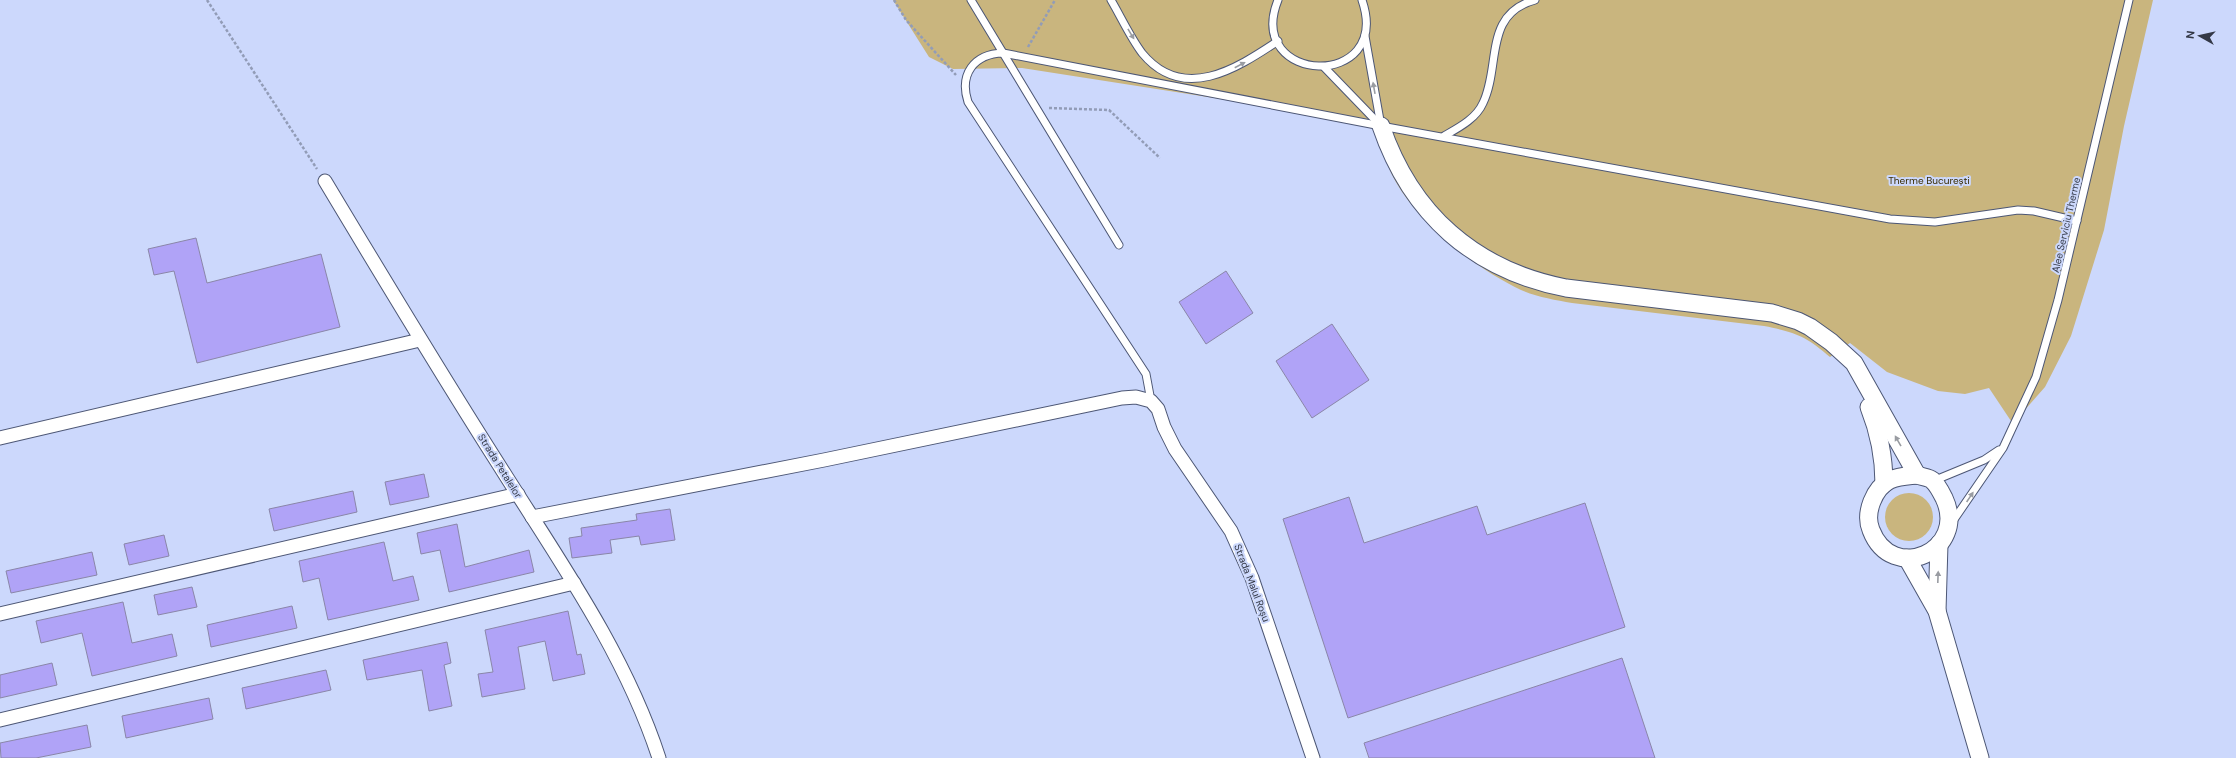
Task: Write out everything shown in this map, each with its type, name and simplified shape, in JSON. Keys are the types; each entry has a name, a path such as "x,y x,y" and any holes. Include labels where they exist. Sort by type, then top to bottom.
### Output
{"street":[{"path":"1381,126 1397,166 1421,203 1452,235 1494,264 1522,277 1566,288 1785,316 1798,321 1819,333 1854,363 1917,475"},
{"name":"Strada Petalelor","path":"325,182 420,340 574,583 626,674 659,758"},
{"path":"0,438 420,340"},
{"path":"1854,363 1876,426 1882,449 1884,484"},
{"path":"532,517 824,460 1122,398 1136,397 1152,401"},
{"name":"Strada Malul Roșu","path":"1152,401 1158,409 1164,427 1175,449 1221,514 1243,554 1313,758"},
{"path":"1917,475 1933,481 1946,503 1949,516 1948,529 1939,544 1930,552 1919,557 1908,558 1894,556 1883,549 1874,539 1870,527 1869,511 1873,498 1884,484 1901,476 1917,475"},
{"path":"0,614 518,494"},
{"path":"1937,611 1939,544"},
{"path":"1908,558 1937,611 1980,758"},
{"path":"0,720 574,583"}],"lane":[{"path":"972,0 1003,54 1119,245"},
{"path":"1111,0 1142,52 1163,70 1186,78 1216,76 1238,66 1278,41"},
{"path":"1278,0 1274,20 1278,41 1283,49 1297,61 1306,65 1324,67 1342,62 1356,51 1365,35"},
{"path":"1362,0 1367,18 1365,35 1381,126"},
{"path":"1444,136 1474,116 1483,104 1499,31 1507,16 1519,5 1535,0"},
{"name":"Alee Serviciu Therme","path":"1948,529 2003,448 2038,372 2077,221 2129,0"},
{"path":"1152,401 1146,374 968,102 965,85 967,74 973,64 992,54 1003,54 1381,126 1444,136 1890,219 1935,222 2018,210 2034,211 2077,221"},
{"path":"1324,67 1381,126"},
{"path":"1933,481 1984,460 2003,448"}],"path":[{"path":"207,0 325,182"},
{"path":"894,0 906,20 965,85"},
{"path":"1022,58 1055,0"},
{"path":"1036,108 1109,110 1160,158"}],"green space":[{"name":"Therme București","path":"893,0 2153,0 2124,126 2104,230 2071,336 2045,387 2023,412 2011,421 1989,388 1965,394 1938,391 1887,372 1850,343 1830,357 1814,344 1800,336 1775,328 1572,303 1521,290 1475,263 1451,245 1428,224 1409,201 1393,177 1383,152 1381,126 1348,119 1022,68 953,69 929,57"},
{"path":"1904,493 1914,493 1923,497 1929,503 1932,508 1932,526 1923,537 1914,541 1904,541 1895,537 1889,531 1885,522 1885,512 1889,503 1895,497"}],"building":[{"path":"196,238 207,283 321,254 340,327 197,363 174,271 154,275 148,249"},
{"path":"1226,271 1253,313 1206,344 1179,302"},
{"path":"1332,324 1369,380 1312,418 1276,361"},
{"path":"424,474 429,497 390,505 385,482"},
{"path":"353,491 357,512 274,531 269,509"},
{"path":"1349,497 1364,543 1477,506 1487,535 1585,503 1625,627 1348,718 1283,519"},
{"path":"670,509 675,540 641,545 639,536 610,540 612,553 572,558 569,538 582,536 581,528 637,520 636,514"},
{"path":"457,524 465,567 529,550 534,572 449,592 440,550 421,554 417,533"},
{"path":"164,535 169,556 129,565 124,544"},
{"path":"384,542 393,581 413,576 419,600 328,620 319,578 303,582 299,561"},
{"path":"92,552 97,575 11,593 6,571"},
{"path":"192,587 197,607 158,615 154,595"},
{"path":"123,602 132,643 172,634 177,656 92,676 82,633 41,643 36,621"},
{"path":"292,606 297,628 211,647 207,625"},
{"path":"568,611 577,655 581,654 585,674 553,681 545,641 518,647 525,689 482,697 478,674 493,672 485,630"},
{"path":"447,642 451,663 444,665 452,706 429,711 422,670 367,680 363,660"},
{"path":"1622,658 1655,758 1369,758 1364,743"},
{"path":"52,663 57,685 0,698 0,675"},
{"path":"326,670 331,690 246,709 242,688"},
{"path":"209,698 213,719 126,738 122,716"},
{"path":"87,725 91,747 36,758 1,758 0,743"}]}
